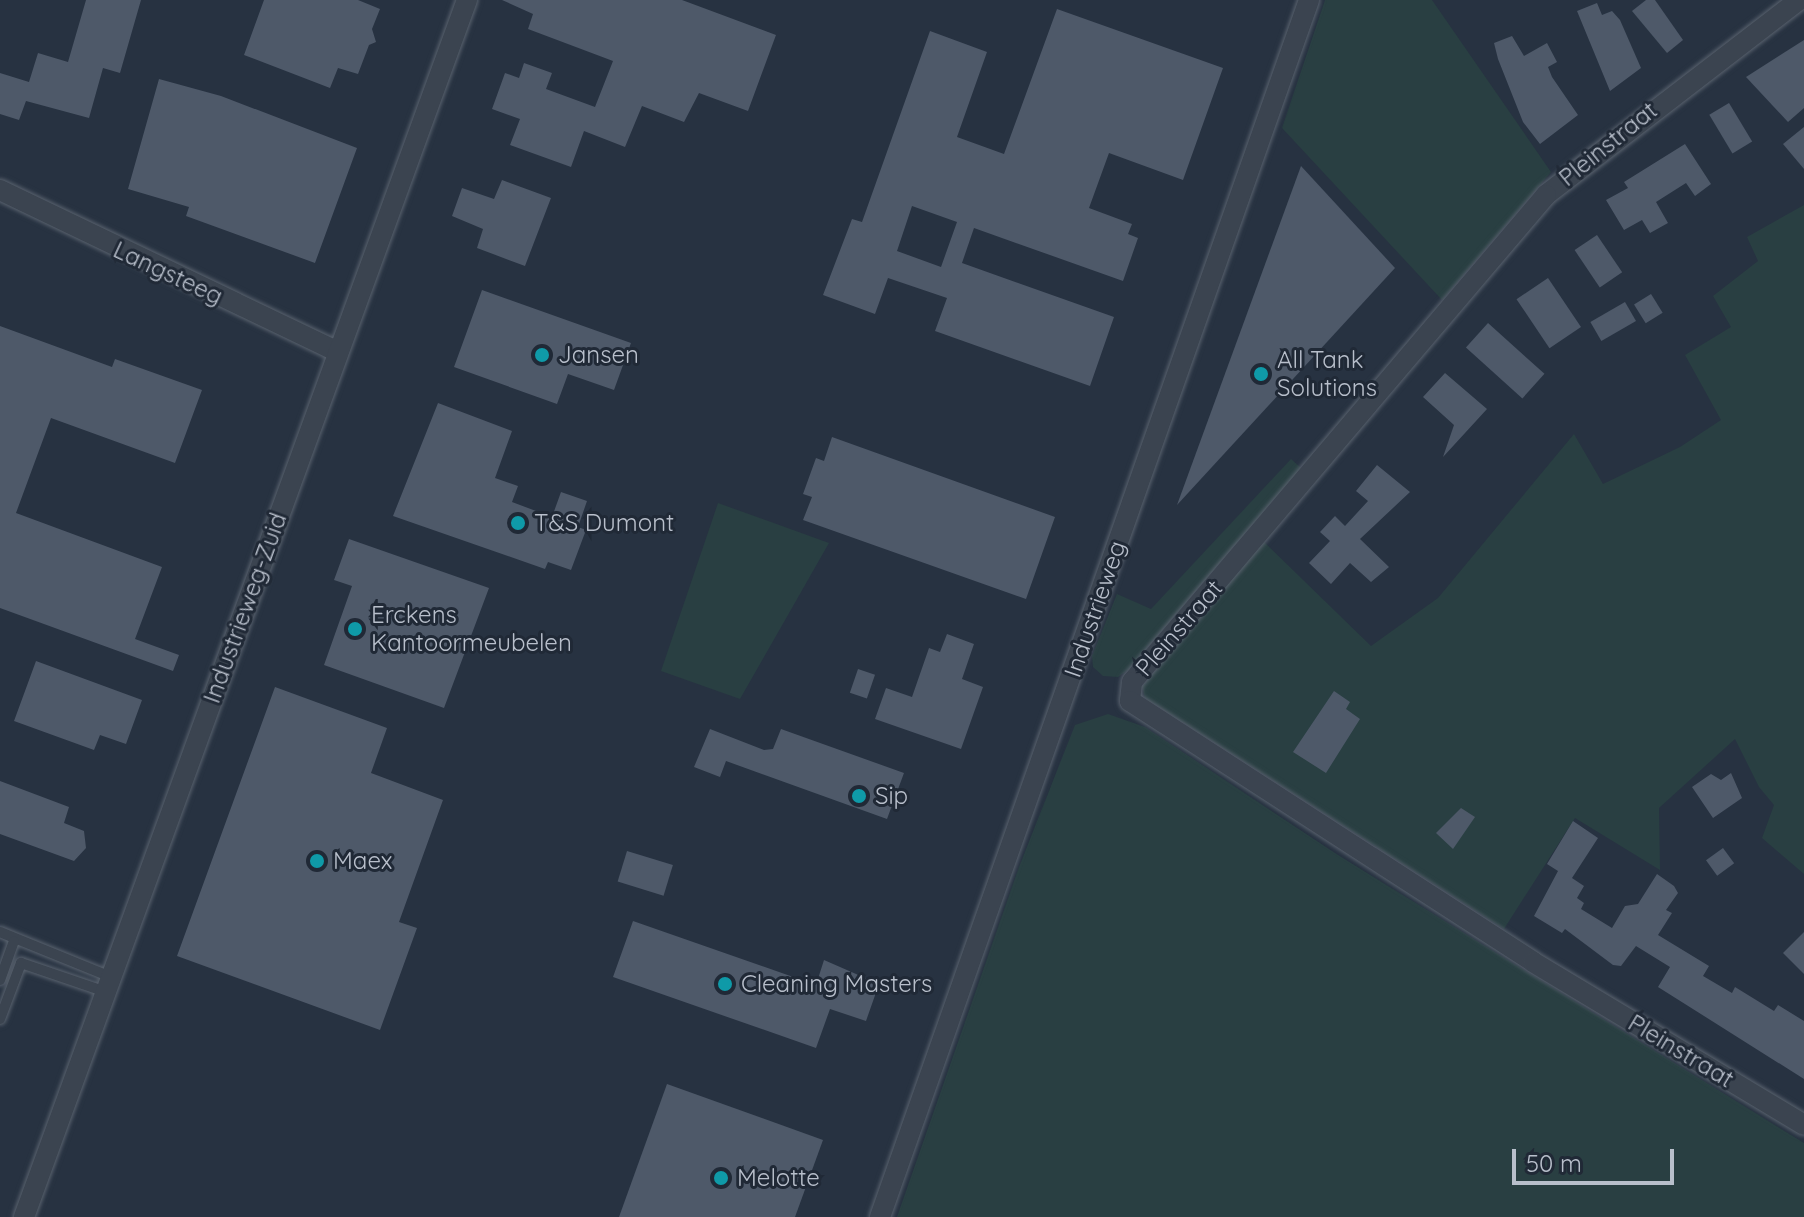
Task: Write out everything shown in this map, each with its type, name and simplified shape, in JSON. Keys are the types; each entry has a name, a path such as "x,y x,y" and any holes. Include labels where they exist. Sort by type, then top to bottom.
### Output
{"street":[{"name":"Industrieweg-Zuid","path":"24,1217 467,0"},
{"name":"Industrieweg","path":"880,1217 1309,0"},
{"name":"Pleinstraat","path":"1799,0 1546,195 1132,682 1130,701 1533,962 1804,1125"},
{"name":"Langsteeg","path":"0,190 338,352"}],"lane":[{"path":"0,932 108,985"},
{"path":"0,980 14,941"},
{"path":"0,1019 21,963 108,985"}],"green space":[{"path":"1325,0 1432,0 1551,172 1442,300 1282,128"},
{"path":"1804,205 1804,874 1762,838 1774,805 1759,787 1735,739 1659,808 1660,870 1575,818 1504,929 1145,698 1142,687 1261,539 1371,646 1438,598 1574,434 1603,484 1680,447 1721,420 1685,355 1731,327 1713,296 1758,261 1747,237"},
{"path":"1291,459 1301,468 1128,670 1118,677 1103,676 1093,667 1092,656 1117,594 1151,609"},
{"path":"718,503 829,543 740,699 661,671"},
{"path":"1108,714 1145,727 1338,855 1804,1143 1804,1217 897,1217 1019,867 1075,725"}],"building":[{"path":"86,0 141,0 120,73 103,68 89,118 26,101 19,120 0,114 0,73 29,82 38,53 68,62"},
{"path":"264,0 358,0 380,9 372,29 376,42 369,45 358,74 338,68 330,88 244,55"},
{"path":"502,0 682,0 776,35 748,111 699,93 684,122 642,106 625,147 584,131 571,167 510,145 520,119 492,109 505,73 519,78 524,63 552,73 546,89 595,107 613,61 528,29 533,14"},
{"path":"1646,0 1655,0 1683,40 1667,53 1632,11"},
{"path":"1597,3 1602,15 1612,11 1620,20 1641,68 1610,91 1577,11"},
{"path":"1057,9 1223,68 1183,180 1109,153 1089,208 1132,224 1128,234 1138,238 1123,281 974,228 962,263 1114,317 1090,386 935,331 947,298 888,278 875,314 823,295 852,219 862,222 930,31 987,52 957,137 1004,154","holes":["912,206 957,222 941,267 897,251"]},
{"path":"1512,36 1524,56 1547,43 1557,62 1548,67 1552,77 1578,115 1540,144 1523,122 1498,59 1494,43"},
{"path":"1804,40 1804,108 1788,122 1746,77"},
{"path":"159,79 221,96 357,148 315,263 186,216 189,207 128,189"},
{"path":"1729,103 1752,142 1732,153 1709,115"},
{"path":"1804,127 1804,169 1783,144"},
{"path":"1685,144 1711,184 1695,196 1686,183 1656,202 1668,223 1650,233 1642,220 1624,230 1606,200 1628,188 1624,182"},
{"name":"All Tank Solutions","path":"1301,166 1395,268 1177,505"},
{"path":"502,180 551,198 525,266 477,248 483,229 452,216 462,188 494,199"},
{"path":"1597,235 1622,272 1600,287 1575,250"},
{"path":"1548,278 1581,327 1549,348 1516,299"},
{"name":"Jansen","path":"482,290 631,343 614,390 568,374 557,404 454,367"},
{"path":"1651,294 1663,313 1646,323 1634,305"},
{"path":"1625,302 1636,321 1601,341 1590,322"},
{"path":"1488,323 1544,374 1522,398 1466,348"},
{"path":"0,326 112,367 115,359 202,390 175,463 51,418 16,513 162,567 135,639 179,655 173,671 0,608"},
{"path":"1445,373 1487,409 1443,457 1454,425 1423,397"},
{"path":"438,403 512,431 495,478 518,486 512,502 552,517 561,492 587,501 578,527 586,530 571,570 548,562 545,569 393,516"},
{"path":"832,437 1055,517 1026,599 803,520 812,497 803,494 816,458 824,461"},
{"path":"1377,465 1410,492 1360,539 1389,567 1371,582 1350,563 1331,584 1309,563 1330,541 1320,532 1335,516 1345,526 1368,501 1356,491"},
{"name":"Erckens Kantoormeubelen","path":"349,539 489,588 444,708 324,665 352,586 334,580"},
{"path":"947,634 974,644 962,679 983,687 961,749 875,719 886,688 912,697 929,648 940,652"},
{"path":"36,661 142,700 126,744 100,735 94,750 14,721"},
{"path":"858,669 875,675 867,698 850,693"},
{"name":"Maex","path":"275,687 387,728 371,773 443,800 399,922 417,928 380,1030 177,956"},
{"path":"1334,691 1350,702 1346,709 1360,719 1326,773 1293,752"},
{"name":"Sip","path":"710,729 764,750 773,749 781,729 904,773 887,819 726,761 720,777 694,767"},
{"path":"1731,773 1742,798 1713,818 1692,787 1711,774 1721,780"},
{"path":"0,781 69,807 64,823 84,831 86,848 74,861 0,834"},
{"path":"1461,808 1475,817 1453,849 1436,833"},
{"path":"1573,821 1598,838 1572,878 1584,886 1577,898 1584,903 1581,909 1612,928 1625,906 1638,904 1657,874 1674,886 1678,893 1666,910 1672,913 1658,935 1709,966 1703,976 1732,993 1735,987 1774,1011 1778,1005 1804,1021 1804,1079 1658,987 1670,967 1636,946 1621,966 1613,965 1565,929 1562,933 1534,916 1558,871 1547,864"},
{"path":"1723,848 1734,863 1717,876 1706,860"},
{"path":"627,851 673,865 664,896 618,882"},
{"name":"Cleaning Masters","path":"633,921 816,985 824,960 879,984 866,1021 830,1009 816,1048 613,977"},
{"path":"1804,932 1804,974 1783,953"},
{"name":"Melotte","path":"667,1084 823,1140 795,1217 619,1217"}],"place":[{"name":"Jansen","path":"542,355"},
{"name":"All Tank Solutions","path":"1261,374"},
{"name":"T&S Dumont","path":"518,523"},
{"name":"Erckens Kantoormeubelen","path":"355,629"},
{"name":"Sip","path":"859,796"},
{"name":"Maex","path":"317,861"},
{"name":"Cleaning Masters","path":"725,984"},
{"name":"Melotte","path":"721,1178"}]}
